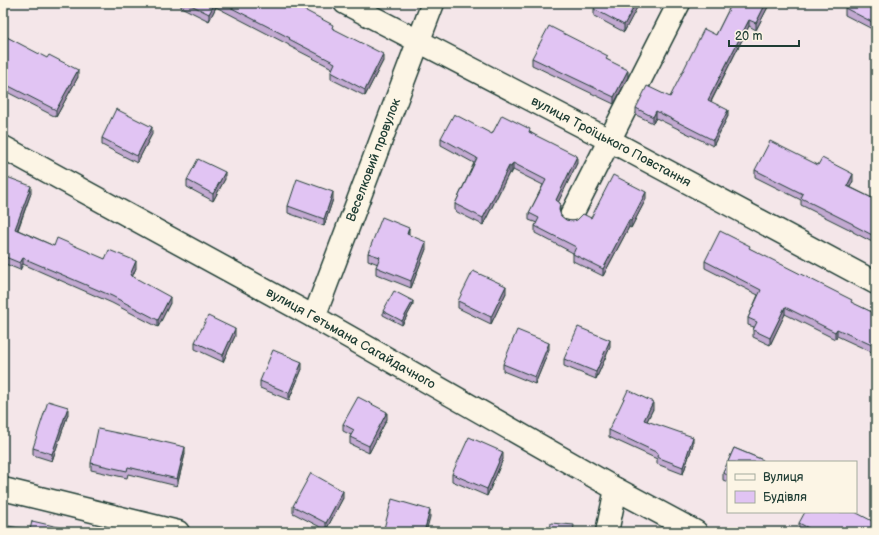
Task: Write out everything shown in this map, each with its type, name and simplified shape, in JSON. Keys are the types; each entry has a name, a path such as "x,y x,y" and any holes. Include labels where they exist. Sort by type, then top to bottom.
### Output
{"street":[{"name":"вулиця Троїцького Повстання","path":"345,3 609,140 876,283"},
{"name":"Веселковий провулок","path":"314,317 433,3"},
{"path":"571,216 679,3"},
{"name":"вулиця Гетьмана Сагайдачного","path":"3,148 314,317 616,489 696,532"},
{"path":"3,489 178,532"},
{"path":"607,532 616,489"}],"building":[{"path":"187,3 215,3 209,14"},
{"path":"222,3 291,3 333,25 332,28 383,54 365,90 331,72 335,63"},
{"path":"597,3 636,3 624,25 594,9"},
{"path":"732,3 766,3 756,23 749,20 708,100 728,110 713,140 656,111 653,117 636,108 647,86 670,97 704,29 716,35"},
{"path":"848,3 876,3 876,24 845,8"},
{"path":"549,26 608,56 606,59 628,70 614,97 532,58"},
{"path":"3,35 47,58 49,55 78,70 56,110 3,83"},
{"path":"116,109 152,127 137,156 102,138"},
{"path":"454,114 492,134 502,115 530,129 529,132 577,156 556,200 560,203 559,210 561,216 566,220 577,220 583,214 591,218 613,175 646,192 603,269 573,254 576,247 535,226 539,218 529,213 546,180 513,163 511,167 509,166 483,218 455,204 477,158 441,138"},
{"path":"770,141 818,165 822,158 853,174 847,186 876,200 876,237 801,198 803,194 755,170"},
{"path":"198,159 225,172 213,194 187,180"},
{"path":"7,177 31,186 15,229 54,246 57,238 105,259 109,250 136,261 130,275 170,297 158,320 112,296 23,258 20,263 3,256 3,183 5,183"},
{"path":"297,179 333,192 324,219 288,206"},
{"path":"382,217 409,228 407,234 426,242 411,281 376,267 380,257 368,253"},
{"path":"720,231 750,246 749,248 852,300 851,302 876,314 876,347 837,329 835,332 785,307 770,338 753,330 757,322 748,318 761,290 705,261"},
{"path":"473,271 506,286 491,317 458,301"},
{"path":"394,291 413,301 402,321 383,311"},
{"path":"208,316 235,329 223,355 195,342"},
{"path":"578,327 610,340 596,372 564,359"},
{"path":"517,330 549,343 535,377 503,364"},
{"path":"273,350 302,362 289,393 260,381"},
{"path":"628,390 653,402 644,420 693,437 683,467 657,457 658,453 609,430"},
{"path":"358,397 387,412 369,446 350,437 354,430 343,424"},
{"path":"48,401 68,407 52,454 33,448"},
{"path":"98,429 185,447 177,479 128,467 127,471 91,463"},
{"path":"469,437 503,452 487,489 452,474"},
{"path":"734,448 763,460 762,461 728,461"},
{"path":"727,464 727,475 723,473"},
{"path":"311,473 343,491 326,523 293,506"},
{"path":"392,499 430,510 424,532 383,532"},
{"path":"804,513 857,513 876,523 876,532 816,532 799,523"},
{"path":"32,521 67,529 66,532 3,532 3,525 30,530"},
{"path":"551,523 574,525 573,532 550,532"}]}
